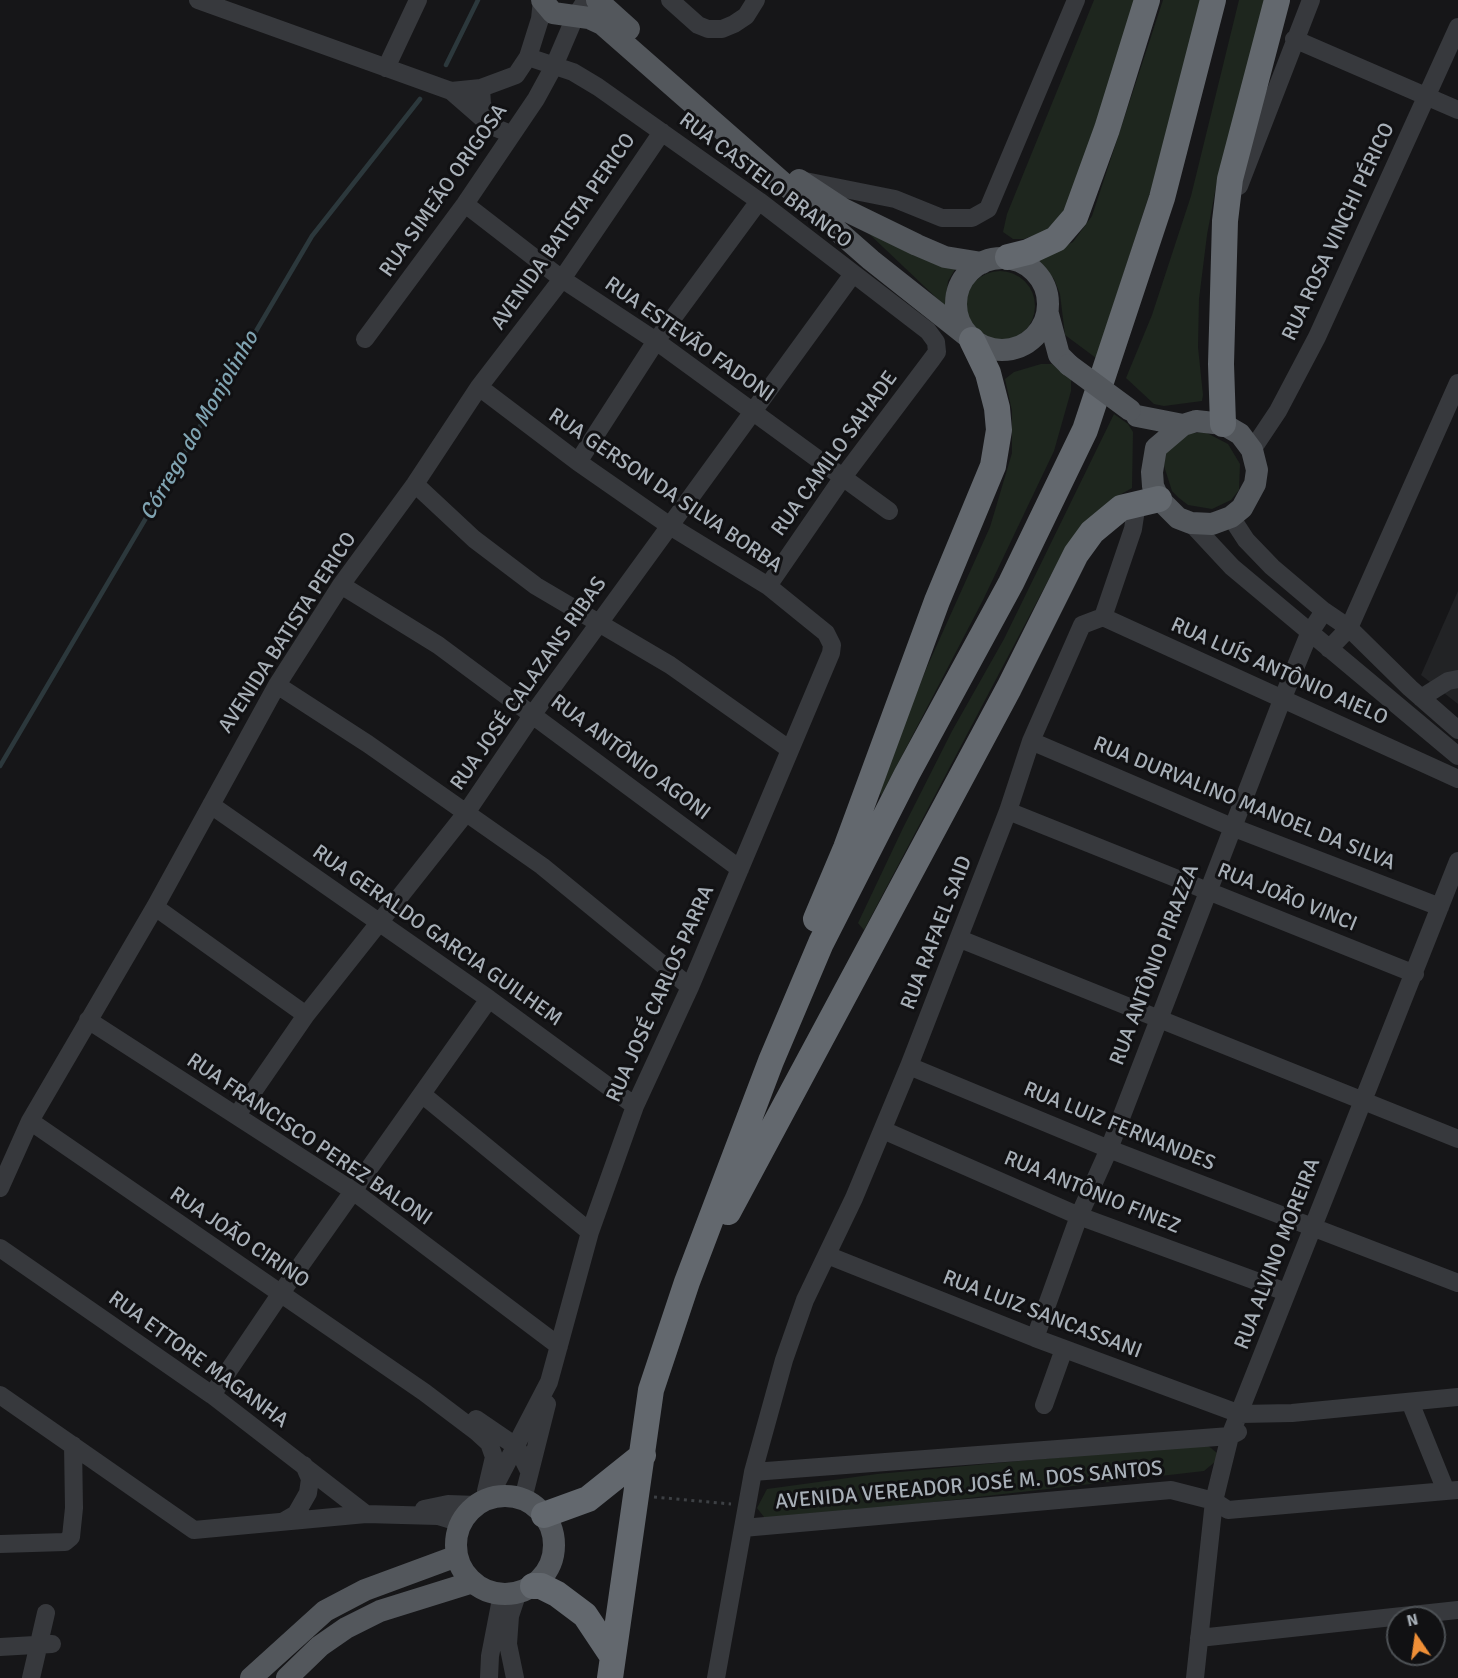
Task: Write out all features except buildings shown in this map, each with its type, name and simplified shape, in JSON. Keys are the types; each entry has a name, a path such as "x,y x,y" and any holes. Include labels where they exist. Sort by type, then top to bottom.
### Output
{"highway":[{"path":"1008,257 1028,252 1056,239 1075,217 1107,129 1147,0"},
{"path":"611,1667 651,1390 687,1282 771,1061 820,943 907,774 1011,583 1085,430 1159,208 1213,0"},
{"path":"1223,424 1221,364 1225,221 1230,179 1277,0"},
{"path":"771,1061 798,963 846,848 938,601 993,466 999,430 997,408 988,373 972,340"},
{"path":"687,1282 798,1084 1009,688 1076,554 1108,517 1121,508 1148,501"},
{"path":"544,1515 588,1499 643,1455"},
{"path":"518,1591 541,1586 557,1594 585,1615 611,1667"}],"main road":[{"path":"542,0 553,13 580,9 589,18 602,24 871,260 972,340 992,349 1005,350 1022,346 1037,334 1048,314"},
{"path":"597,0 798,179 843,209 945,257 982,263 1008,257 1029,266 1045,283 1049,298 1048,314 1064,360"},
{"path":"972,340 958,320 956,304 958,289 965,275 982,263"},
{"path":"1022,346 1064,360 1134,413 1156,448"},
{"path":"1134,413 1183,425"},
{"path":"1196,421 1223,424 1240,434 1252,450 1257,470 1255,484 1250,497 1231,517 1212,524 1191,523 1148,501 1156,448 1183,425 1196,421"},
{"path":"499,1496 523,1499 544,1515 553,1537 552,1560 544,1575 518,1591 486,1591 463,1571 457,1557 456,1539 461,1523 484,1501 499,1496"},
{"path":"250,1678 325,1611 365,1590 457,1557"},
{"path":"287,1678 320,1646 346,1628 380,1611 473,1582"}],"street":[{"path":"198,0 451,91 491,126 511,134"},
{"path":"386,68 418,0"},
{"path":"451,91 481,88 516,75 528,57 540,19 542,0"},
{"path":"669,0 698,25 708,29 722,29 746,16 756,0"},
{"path":"798,179 895,200 942,218 972,218 988,209 1076,0"},
{"path":"1225,221 1311,0"},
{"name":"RUA SIMEÃO ORIGOSA","path":"366,339 465,204 536,99 580,9"},
{"name":"RUA ROSA VINCHI PÉRICO","path":"1252,450 1278,411 1317,337 1458,27"},
{"path":"1294,39 1458,110"},
{"name":"RUA CASTELO BRANCO","path":"528,57 554,66 598,87 662,132 759,201 928,331 938,347"},
{"path":"481,88 482,104 491,126"},
{"name":"AVENIDA BATISTA PERICO","path":"0,1188 30,1121 155,907 277,686 341,585 415,484 479,387 562,279 662,132"},
{"path":"578,462 656,341 759,201"},
{"name":"RUA ESTEVÃO FADONI","path":"465,204 562,279 656,341 889,512"},
{"name":"RUA JOSÉ CALAZANS RIBAS","path":"237,1115 306,1015 378,921 466,813 533,714 853,274"},
{"name":"RUA CAMILO SAHADE","path":"768,586 843,477 932,359 938,347"},
{"path":"1329,649 1348,628 1458,382"},
{"name":"RUA GERSON DA SILVA BORBA","path":"479,387 578,462 670,526 768,586 826,633"},
{"path":"415,484 474,539 527,579 670,665 789,749"},
{"path":"1103,617 1134,529 1148,501"},
{"path":"1231,517 1246,540 1272,567 1348,628 1415,693 1458,730"},
{"path":"1191,523 1232,567 1309,634 1458,756"},
{"name":"RUA ANTÔNIO AGONI","path":"341,585 438,645 740,869"},
{"name":"RUA ANTÔNIO PIRAZZA","path":"1035,1338 1079,1216 1109,1149 1282,700 1309,634 1324,611"},
{"name":"RUA RAFAEL SAID","path":"716,1678 753,1472 784,1360 805,1300 883,1130 909,1066 960,939 1008,811 1031,741 1082,625 1103,617"},
{"name":"RUA LUÍS ANTÔNIO AIELO","path":"1103,617 1458,779"},
{"name":"RUA JOSÉ CARLOS PARRA","path":"484,1501 517,1447 549,1382 590,1232 635,1106 690,987 831,653 832,645 826,633"},
{"path":"1397,704 1415,693 1458,679"},
{"path":"277,686 542,866 690,987"},
{"name":"RUA DURVALINO MANOEL DA SILVA","path":"1031,741 1232,826 1440,907"},
{"name":"RUA GERALDO GARCIA GUILHEM","path":"211,805 489,999 635,1106"},
{"name":"RUA JOÃO VINCI","path":"1008,811 1415,974"},
{"name":"RUA ALVINO MOREIRA","path":"1195,1678 1214,1501 1230,1436 1458,861"},
{"path":"155,907 306,1015"},
{"path":"960,939 1361,1102 1458,1139"},
{"path":"212,1395 280,1293 423,1095 489,999"},
{"name":"RUA FRANCISCO PEREZ BALONI","path":"88,1020 352,1191 559,1346"},
{"name":"RUA LUIZ FERNANDES","path":"909,1066 1109,1149 1458,1282"},
{"path":"423,1095 590,1232"},
{"name":"RUA JOÃO CIRINO","path":"30,1121 424,1392"},
{"name":"RUA ANTÔNIO FINEZ","path":"883,1130 1079,1216 1286,1292"},
{"name":"RUA ETTORE MAGANHA","path":"0,1248 212,1395 366,1514"},
{"name":"RUA LUIZ SANCASSANI","path":"827,1255 1035,1338 1240,1414"},
{"path":"1044,1405 1064,1349"},
{"name":"RUA JOSÉ CARLOS PARRA","path":"523,1499 528,1469 547,1406 549,1382"},
{"path":"424,1392 473,1417 517,1447 528,1469"},
{"path":"401,1513 448,1504 484,1501 494,1457 489,1443 424,1392"},
{"path":"0,1395 194,1530 366,1514 401,1513 438,1516 461,1523"},
{"path":"1240,1414 1276,1414 1458,1397"},
{"name":"AVENIDA VEREADOR JOSÉ M. DOS SANTOS","path":"743,1528 1171,1490 1214,1501 1228,1510 1452,1491 1410,1402"},
{"path":"1230,1436 1276,1414"},
{"name":"AVENIDA VEREADOR JOSÉ M. DOS SANTOS","path":"753,1472 1230,1436"},
{"path":"0,1544 65,1542 71,1537 74,1508 73,1445"},
{"path":"284,1521 296,1514 308,1492 310,1479 304,1465"},
{"path":"489,1678 490,1656 518,1591"},
{"path":"515,1678 508,1644 510,1616 518,1591"},
{"path":"1199,1638 1458,1610"},
{"path":"31,1678 45,1645 46,1613"},
{"path":"0,1647 45,1645"}],"path":[{"path":"637,1496 747,1506"}],"shaded area":[{"path":"1094,0 1139,0 1065,213 1045,231 1024,239 1013,239 1003,232 1007,214"},
{"path":"1163,0 1201,0 1157,171 1096,358 1065,335 1060,294 1054,279 1039,260 1073,242 1092,216"},
{"path":"1239,0 1265,0 1217,181 1207,235 1199,299 1198,347 1202,401 1164,406 1154,404 1126,378 1152,315 1191,196"},
{"path":"864,229 957,266 948,281 945,306"},
{"path":"1000,271 1013,274 1025,281 1032,293 1035,306 1032,319 1025,331 1013,338 1000,341 987,338 975,331 968,319 965,306 968,293 975,281 987,274"},
{"path":"1041,364 1052,364 1071,379 1071,391 1054,451 983,600 881,796 879,788 927,667 990,527 1004,480 1012,453 1012,411 1005,379 1014,372"},
{"path":"1114,414 1128,424 1133,432 1132,488 1116,497 1062,554 864,930 858,923 903,828 952,731 1004,639"},
{"path":"1205,432 1228,444 1240,464 1239,490 1231,500 1212,509 1188,505 1179,498 1172,491 1164,466 1166,453 1186,434"},
{"path":"1458,591 1458,704 1421,675"},
{"path":"1206,1444 1217,1453 1216,1461 1204,1471 786,1519 764,1517 757,1508 767,1489 877,1474"}],"waterway":[{"name":"Córrego do Monjolinho","path":"446,65 478,0"},
{"name":"Córrego do Monjolinho","path":"0,766 312,236 420,99"}]}
